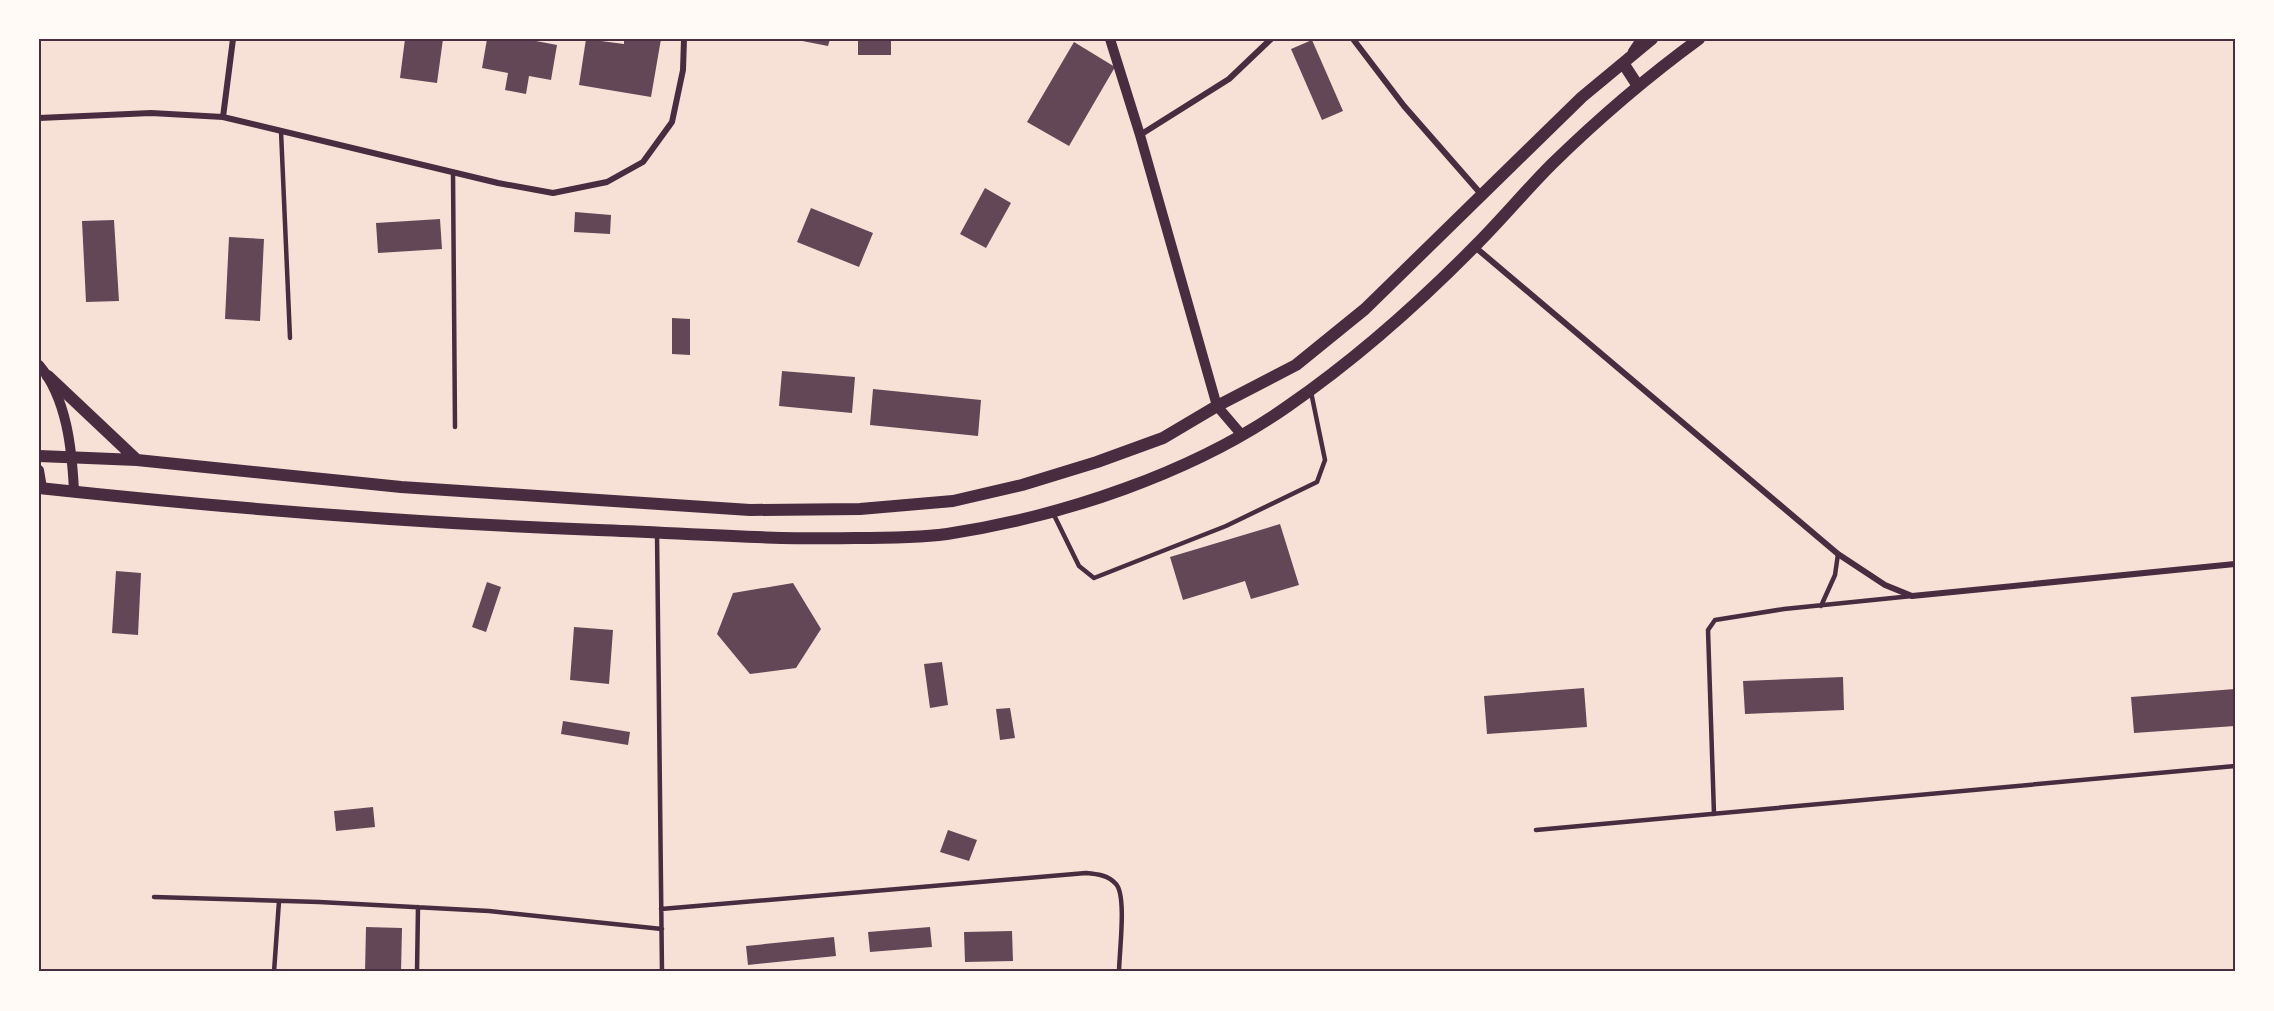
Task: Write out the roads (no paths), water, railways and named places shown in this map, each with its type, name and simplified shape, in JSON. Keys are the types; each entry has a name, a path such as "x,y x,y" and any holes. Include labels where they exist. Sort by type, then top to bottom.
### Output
{"main road":[{"path":"39,456 137,460 447,490 750,510 860,509 953,501 1023,485 1163,438 1217,406 1296,365 1365,309 1582,97 1652,39"},
{"path":"41,488 185,504 499,526 796,539 890,538 945,534 1020,520 1158,476 1214,451 1285,409 1344,364 1398,318 1475,246 1553,164 1638,86 1698,39"},
{"path":"1623,63 1638,86"},
{"path":"48,376 137,460"}],"street":[{"path":"222,117 233,39"},
{"path":"39,118 152,113 222,117 453,172 553,193 607,182 643,162 672,122 683,70 684,39"},
{"path":"1110,39 1140,135 1217,406 1241,434"},
{"path":"1140,135 1228,79 1271,39"},
{"path":"1353,39 1404,106 1481,194"},
{"path":"1623,63 1639,39"},
{"path":"1475,246 1838,554 1885,585 1912,596 2235,564"},
{"path":"39,365 48,376 59,402 72,459 74,491"},
{"path":"39,470 41,488"}],"lane":[{"path":"281,130 290,338"},
{"path":"453,172 454,427"},
{"path":"1052,510 1080,566 1094,578 1226,526 1317,482 1325,460 1311,390"},
{"path":"657,532 662,972"},
{"path":"1821,606 1835,575 1838,554"},
{"path":"1714,814 1708,630 1711,623 1726,618 1912,596"},
{"path":"1536,830 2235,766"},
{"path":"661,909 1094,874 1108,877 1119,889 1121,898 1119,972"},
{"path":"154,897 489,911 662,929"},
{"path":"273,972 279,901"},
{"path":"417,972 418,907"}]}
